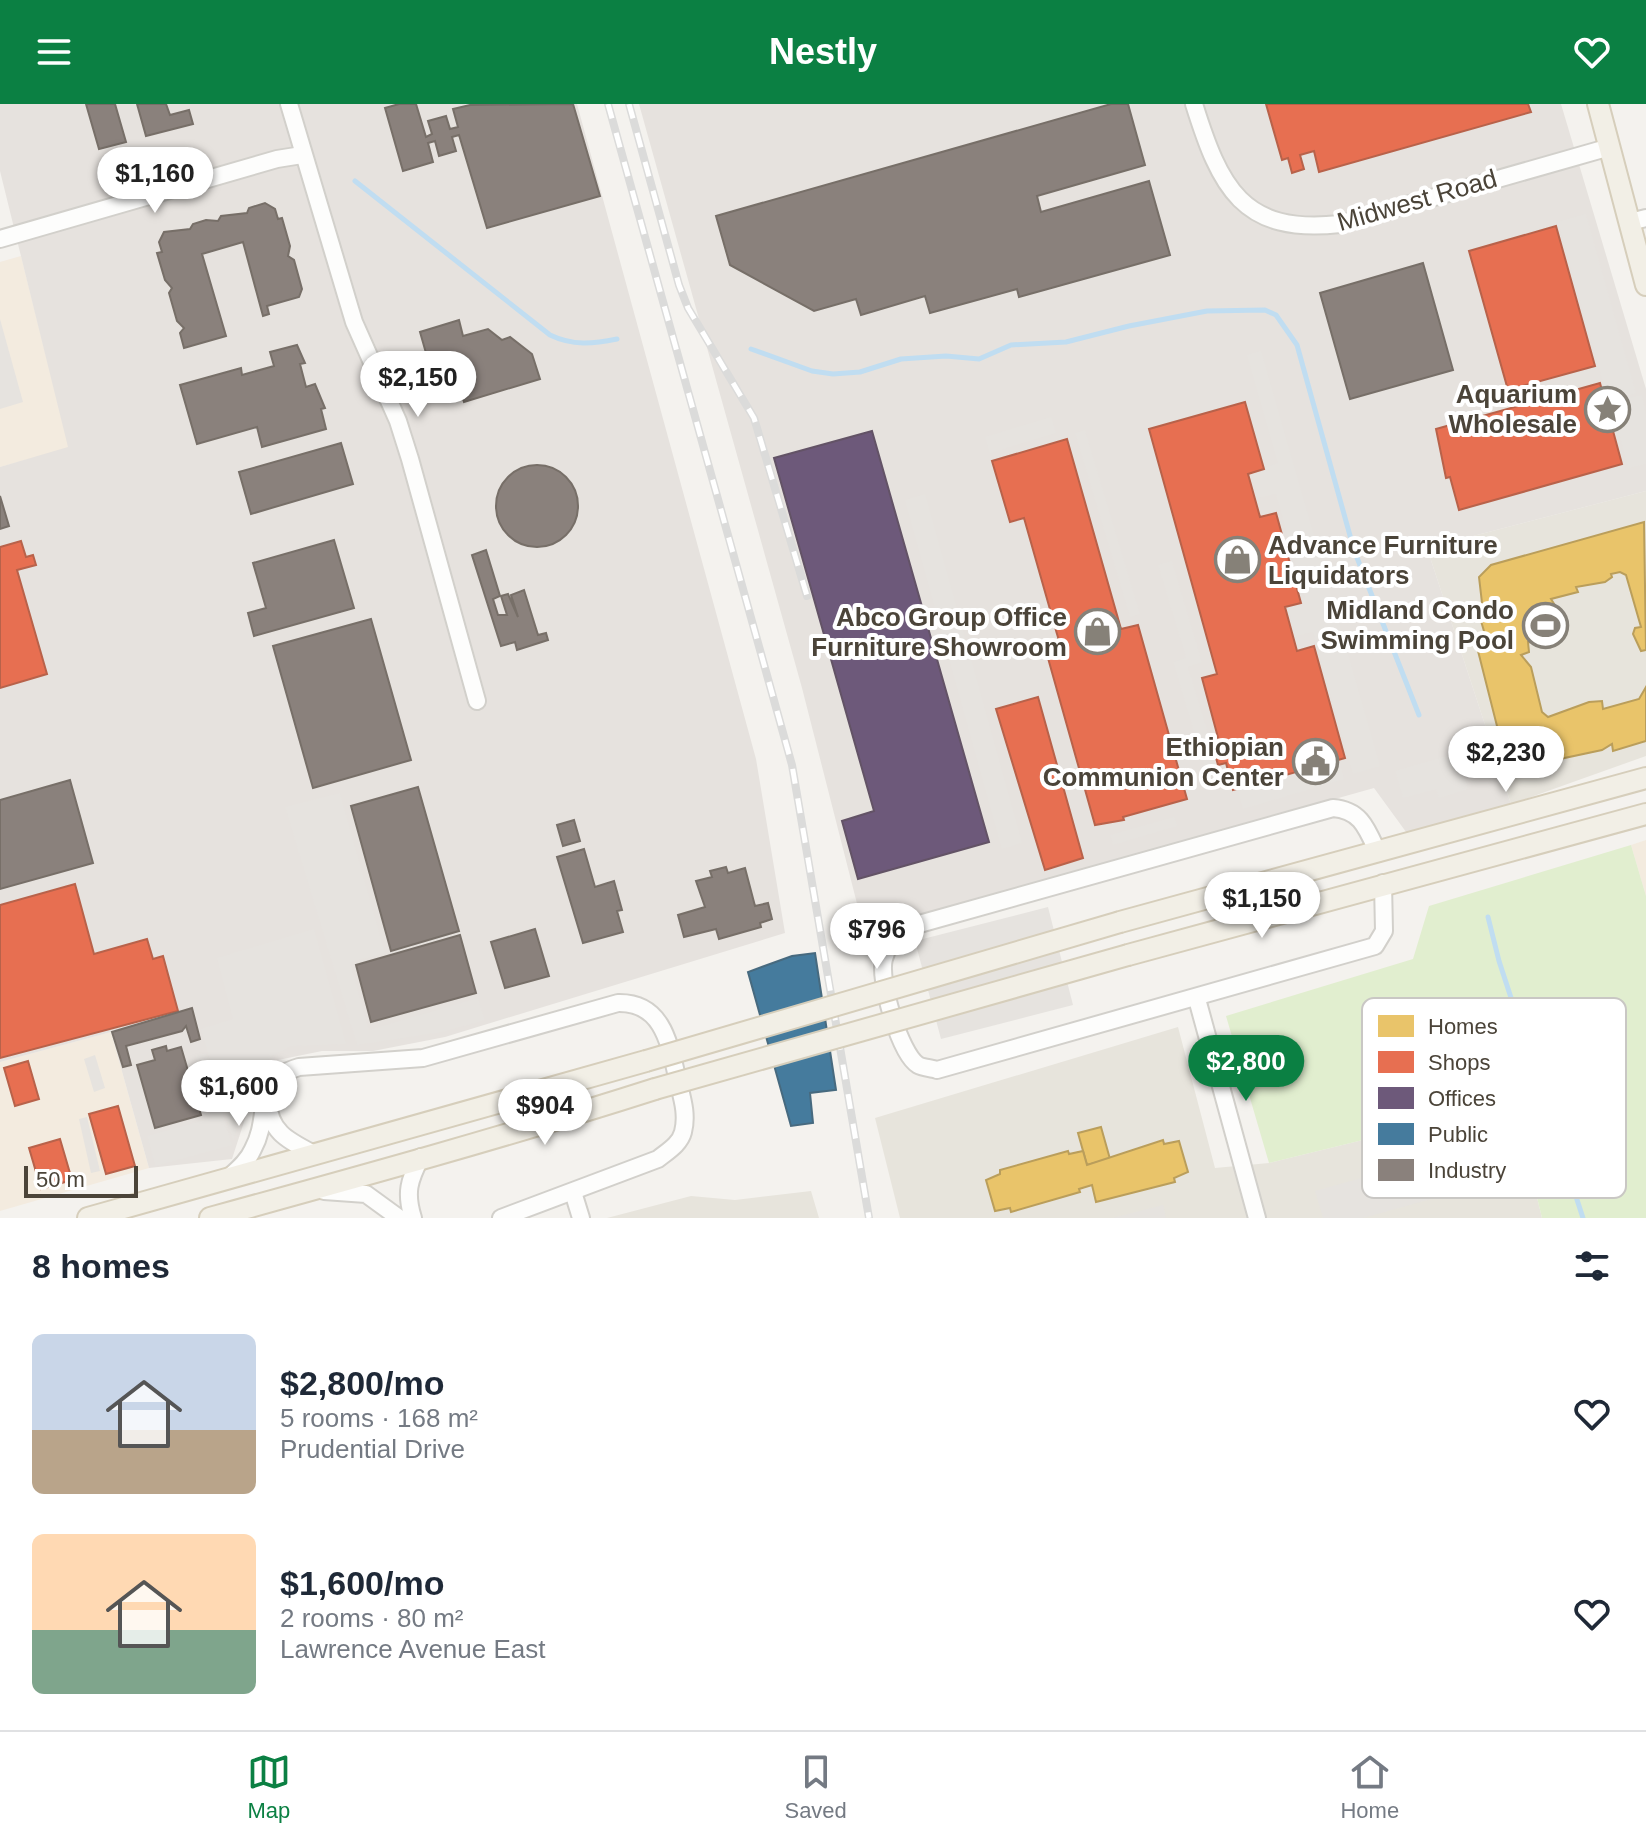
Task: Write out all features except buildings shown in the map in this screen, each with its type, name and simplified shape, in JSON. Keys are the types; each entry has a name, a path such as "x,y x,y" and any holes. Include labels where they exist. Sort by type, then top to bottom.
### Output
{"main road":[{"path":"1598,104 1610,147 1638,220 1646,285"},
{"path":"88,1218 646,1061 1120,922 1646,778"},
{"path":"210,1218 421,1157 502,1138 655,1089 1383,883 1646,814"}],"street":[{"path":"289,104 354,322 398,421 410,459 477,701"},
{"name":"Midwest Road","path":"1194,104 1216,167 1235,198 1274,221 1297,226 1340,224 1610,147"},
{"path":"0,239 277,159 302,155"},
{"path":"1378,853 1362,821 1350,809 1333,808 905,928 892,941 883,961 883,976 902,1046 918,1064 937,1070 1197,999 1375,946 1384,931 1383,883"},
{"path":"1197,999 1257,1218"},
{"path":"227,1179 253,1149 268,1087 281,1072 299,1067 423,1058 618,1003 639,1005 649,1011 667,1036 686,1114 683,1135 658,1159 501,1218"},
{"path":"268,1087 274,1128 287,1140 314,1154"},
{"path":"413,1218 407,1197 408,1182 421,1157"},
{"path":"307,1191 366,1194 399,1218"},
{"path":"573,1192 581,1218"}],"shaded area":[{"path":"0,104 577,104 756,759 785,933 445,1037 373,1051 322,1051 273,1061 254,1091 232,1159 149,1168 111,1032 0,1062 0,467 68,447 0,171"},
{"path":"639,104 1561,104 1646,389 1646,491 1427,548 1511,804 1409,836 1374,788 864,931 802,688"},
{"path":"1586,214 1636,393 1608,401 1558,222"},
{"path":"21,256 69,448 0,467 0,262"},
{"path":"0,319 23,402 0,409"},
{"path":"1261,351 1380,766 1353,774 1313,632 1296,636 1287,603 1305,598 1276,494 1258,498 1251,472 1278,463 1247,355"},
{"path":"1642,395 1646,414 1646,464 1628,468 1613,411 1620,400"},
{"path":"1051,417 1056,433 990,453 985,437"},
{"path":"1085,430 1140,614 1130,617 1075,433"},
{"path":"1646,491 1646,756 1511,804 1427,548"},
{"path":"925,494 1022,843 1002,849 905,500"},
{"path":"1172,561 1202,662 1188,667 1224,785 1211,789 1173,662 1186,658 1158,565"},
{"path":"1458,753 1468,789 1439,798 1436,789 1403,798 1395,771"},
{"path":"1339,760 1344,779 1243,809 1238,791"},
{"path":"340,793 385,953 350,962 369,1030 478,998 485,1020 442,1032 357,1045 285,807"},
{"path":"1174,817 1177,826 1113,845 1110,835"},
{"path":"1646,840 1646,896 1631,845"},
{"path":"1048,907 1073,1005 941,1039 915,941"},
{"path":"314,929 346,1044 291,1046 272,1056 255,1075 233,1140 201,1029 233,1019 217,958"},
{"path":"1178,1027 1215,1168 1269,1163 1362,1140 1362,1198 1537,1198 1542,1218 900,1218 875,1118"},
{"path":"111,1032 149,1168 0,1211 0,1062"},
{"path":"206,1053 232,1145 155,1166 147,1136 212,1118 195,1056"},
{"path":"95,1055 105,1088 94,1092 84,1059"},
{"path":"87,1117 100,1171 91,1173 79,1119"},
{"path":"1362,1178 1362,1198 1435,1198 1363,1218 1323,1218 1315,1191"},
{"path":"811,1191 819,1218 607,1218 691,1196 735,1200"},
{"path":"1163,1205 1166,1218 1112,1218"}],"green space":[{"path":"1631,845 1646,896 1646,1218 1542,1218 1537,1198 1626,1198 1626,998 1362,998 1362,1140 1269,1163 1226,1016 1413,959 1429,906"}],"waterway":[{"path":"355,181 550,335 583,343 617,339"},
{"path":"751,349 812,371 833,374 860,372 901,359 946,356 979,359 1011,345 1066,342 1207,311 1265,310 1276,315 1297,345 1354,550 1419,715"},
{"path":"1488,917 1511,998"},
{"path":"1576,1198 1583,1218"}],"railway":[{"path":"608,104 792,765 869,1218"},
{"path":"629,104 679,285 688,308 754,418 807,596"}],"place":[{"name":"Aquarium Wholesale","path":"1608,409"},
{"name":"Advance Furniture Liquidators","path":"1237,560"},
{"name":"Midland Condo Swimming Pool","path":"1545,625"},
{"name":"Abco Group Office Furniture Showroom","path":"1098,632"},
{"name":"Ethiopian Communion Center","path":"1315,762"}]}
